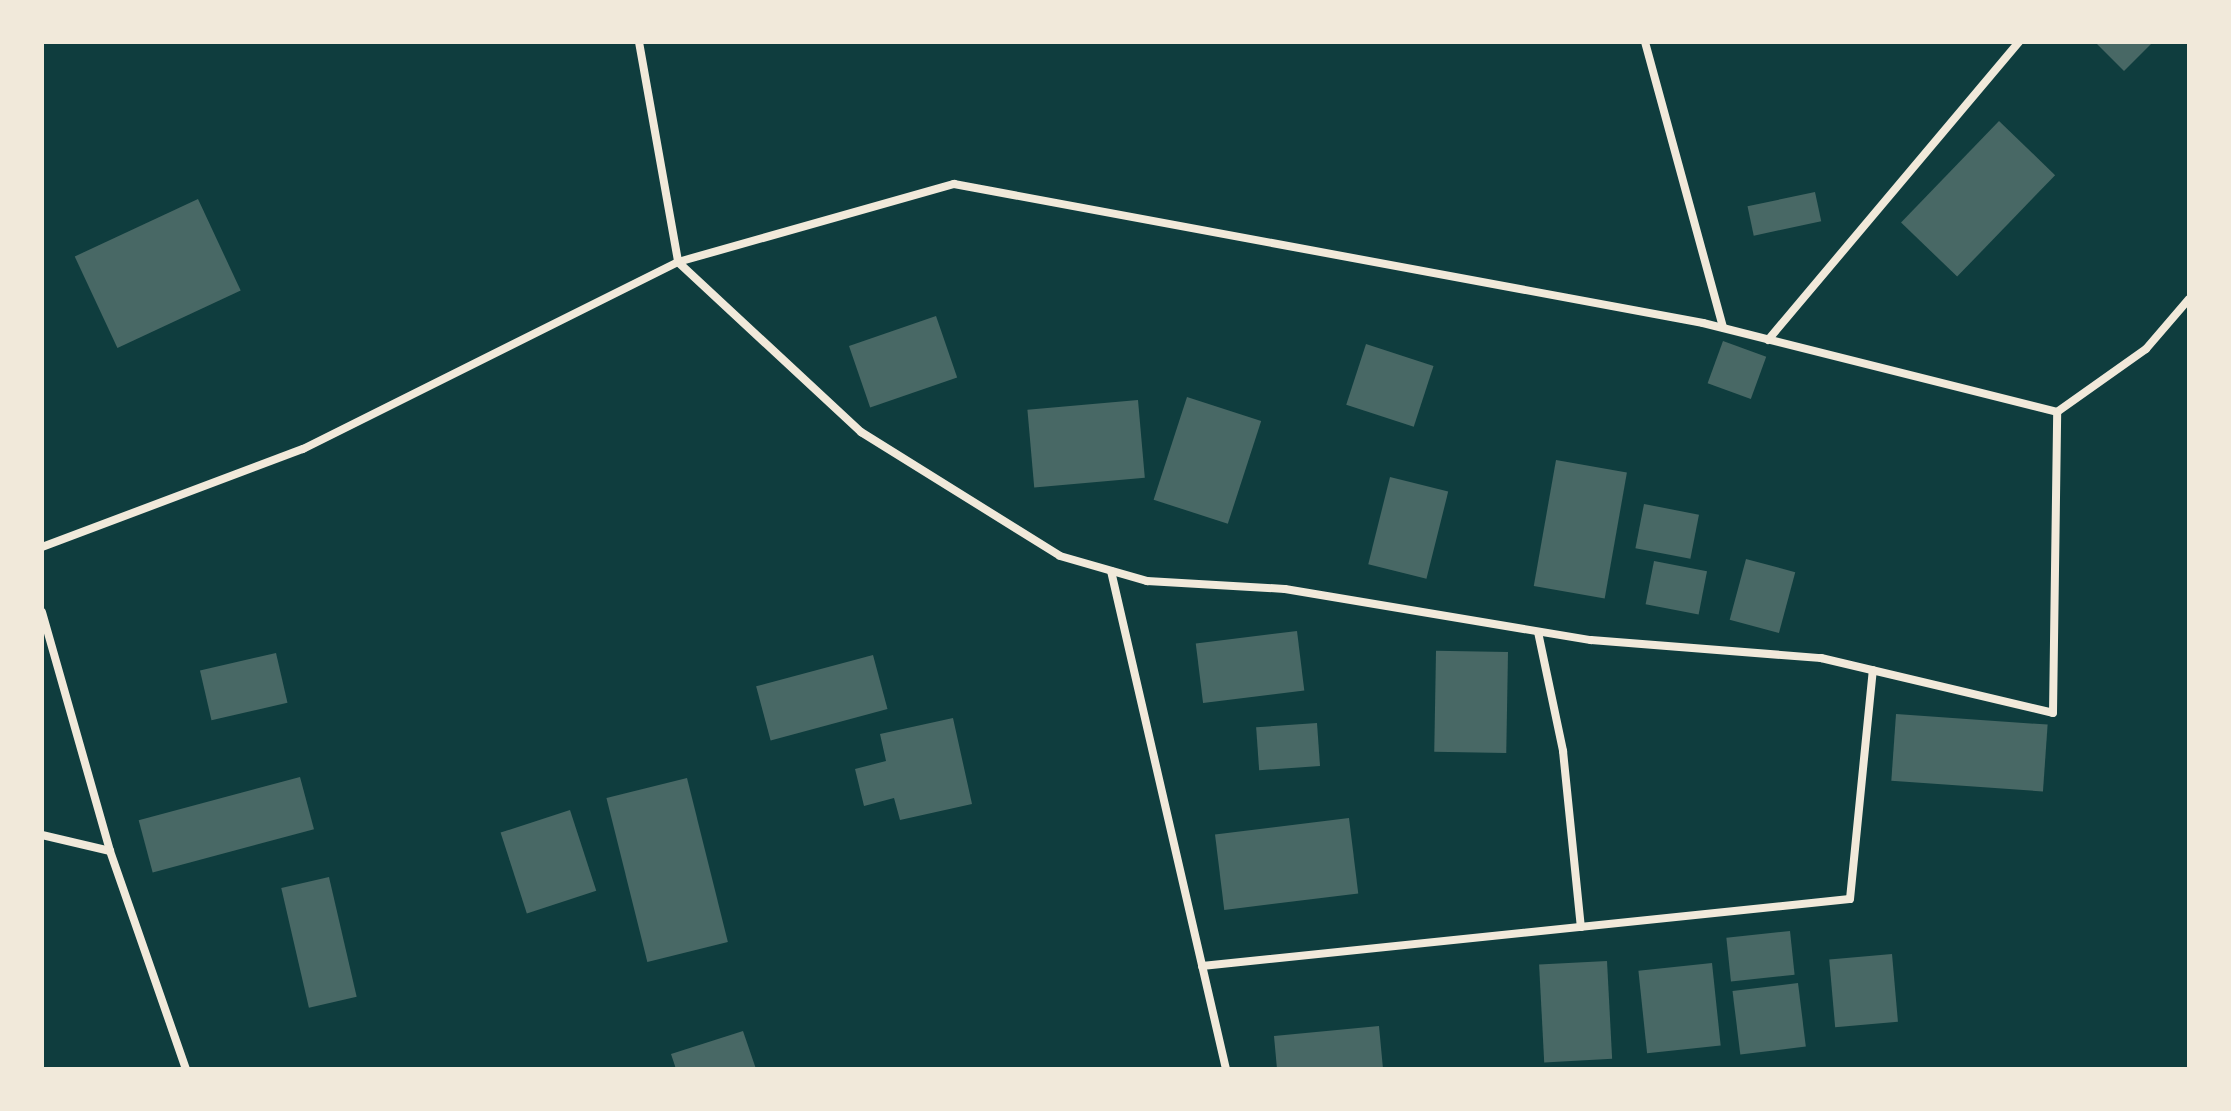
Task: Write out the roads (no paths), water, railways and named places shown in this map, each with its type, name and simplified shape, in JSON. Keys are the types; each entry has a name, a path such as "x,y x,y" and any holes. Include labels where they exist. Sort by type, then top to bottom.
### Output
{"street":[{"path":"639,42 678,262 861,432 1060,556 1147,581 1285,589 1538,632 1821,658 2053,713 2057,412"},
{"path":"1645,42 1723,328"},
{"path":"1768,340 2019,42"},
{"path":"42,547 303,449 678,262 954,184 1723,328 2057,412 2146,349 2189,299"},
{"path":"1111,571 1226,1069"},
{"path":"42,612 110,851 186,1069"},
{"path":"1538,632 1563,751 1581,927"},
{"path":"1202,966 1850,899 1873,670"},
{"path":"42,835 110,851"}]}
